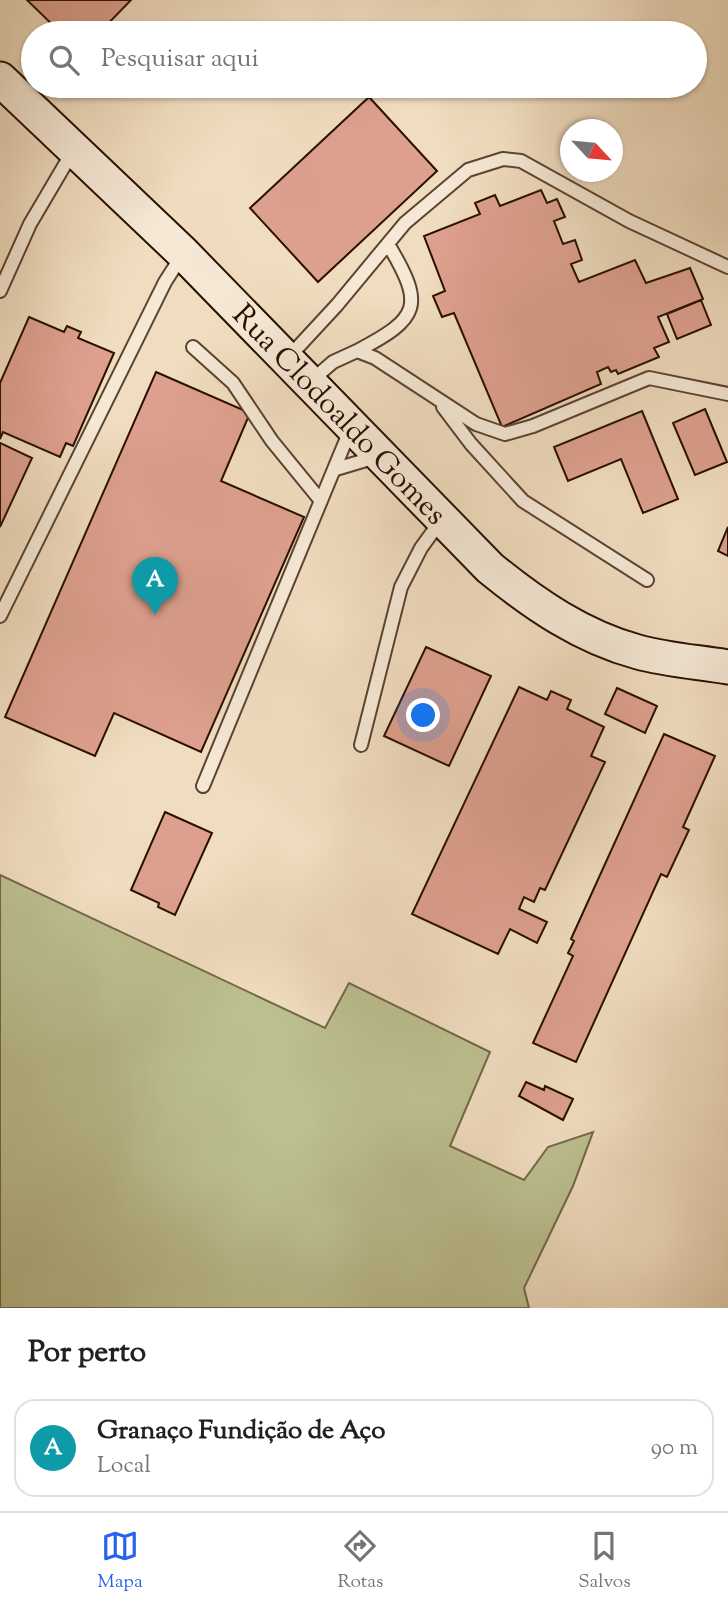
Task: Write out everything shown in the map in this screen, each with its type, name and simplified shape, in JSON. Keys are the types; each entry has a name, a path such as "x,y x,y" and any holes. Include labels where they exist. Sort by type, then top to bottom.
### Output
{"main road":[{"name":"Rua Clodoaldo Gomes","path":"0,79 183,253 490,568 522,594 583,631 637,652 728,667"}],"lane":[{"path":"0,290 30,224 75,148"},
{"path":"286,359 405,223 468,170 503,159 521,161 629,221 728,267"},
{"path":"309,383 333,362 394,330 409,316 413,301 406,274 388,244"},
{"path":"0,616 165,282 183,253"},
{"path":"192,347 233,383 272,441 321,501"},
{"path":"357,351 375,358 476,424 505,434 533,426 649,378 728,394"},
{"path":"438,401 471,444 523,501 647,580"},
{"path":"203,786 336,469 352,424"},
{"path":"336,469 382,456"},
{"path":"361,744 401,587 421,548 443,519"}],"green space":[{"path":"0,875 325,1028 349,983 490,1052 450,1146 524,1180 548,1147 593,1132 573,1186 524,1288 529,1308 0,1308"}],"building":[{"path":"27,0 131,0 111,21 49,21"},
{"path":"368,98 437,171 318,282 250,208"},
{"path":"541,190 547,203 557,199 565,217 554,221 563,244 575,240 582,260 571,264 579,282 635,260 646,283 690,268 703,299 658,317 669,342 654,348 659,357 618,374 616,370 611,372 608,367 597,372 601,384 502,427 454,313 442,317 433,296 445,291 424,236 480,214 475,203 495,195 500,206"},
{"path":"701,300 711,325 677,339 667,314"},
{"path":"29,317 64,332 67,326 81,332 78,338 114,353 73,446 66,443 60,457 3,432 0,439 0,383"},
{"path":"156,372 250,413 221,481 304,517 201,752 114,713 95,756 5,717"},
{"path":"705,409 727,462 695,475 673,423"},
{"path":"642,411 678,499 643,513 621,459 568,481 554,447"},
{"path":"0,443 32,458 0,527"},
{"path":"728,527 728,556 718,551"},
{"path":"426,647 491,676 449,766 384,736"},
{"path":"519,687 547,700 551,691 571,700 567,709 604,727 591,756 605,762 545,890 540,888 534,902 524,897 519,909 547,922 537,943 510,929 498,954 412,914"},
{"path":"617,688 657,706 645,733 605,714"},
{"path":"664,734 715,756 683,827 689,830 667,877 661,874 576,1062 533,1043 573,956 568,953 574,941 571,939"},
{"path":"165,812 212,833 175,915 158,907 159,903 131,890"},
{"path":"526,1082 544,1090 545,1086 573,1099 563,1120 519,1096"}],"place":[{"name":"Granaço Fundição de Aço","path":"155,615"}]}
